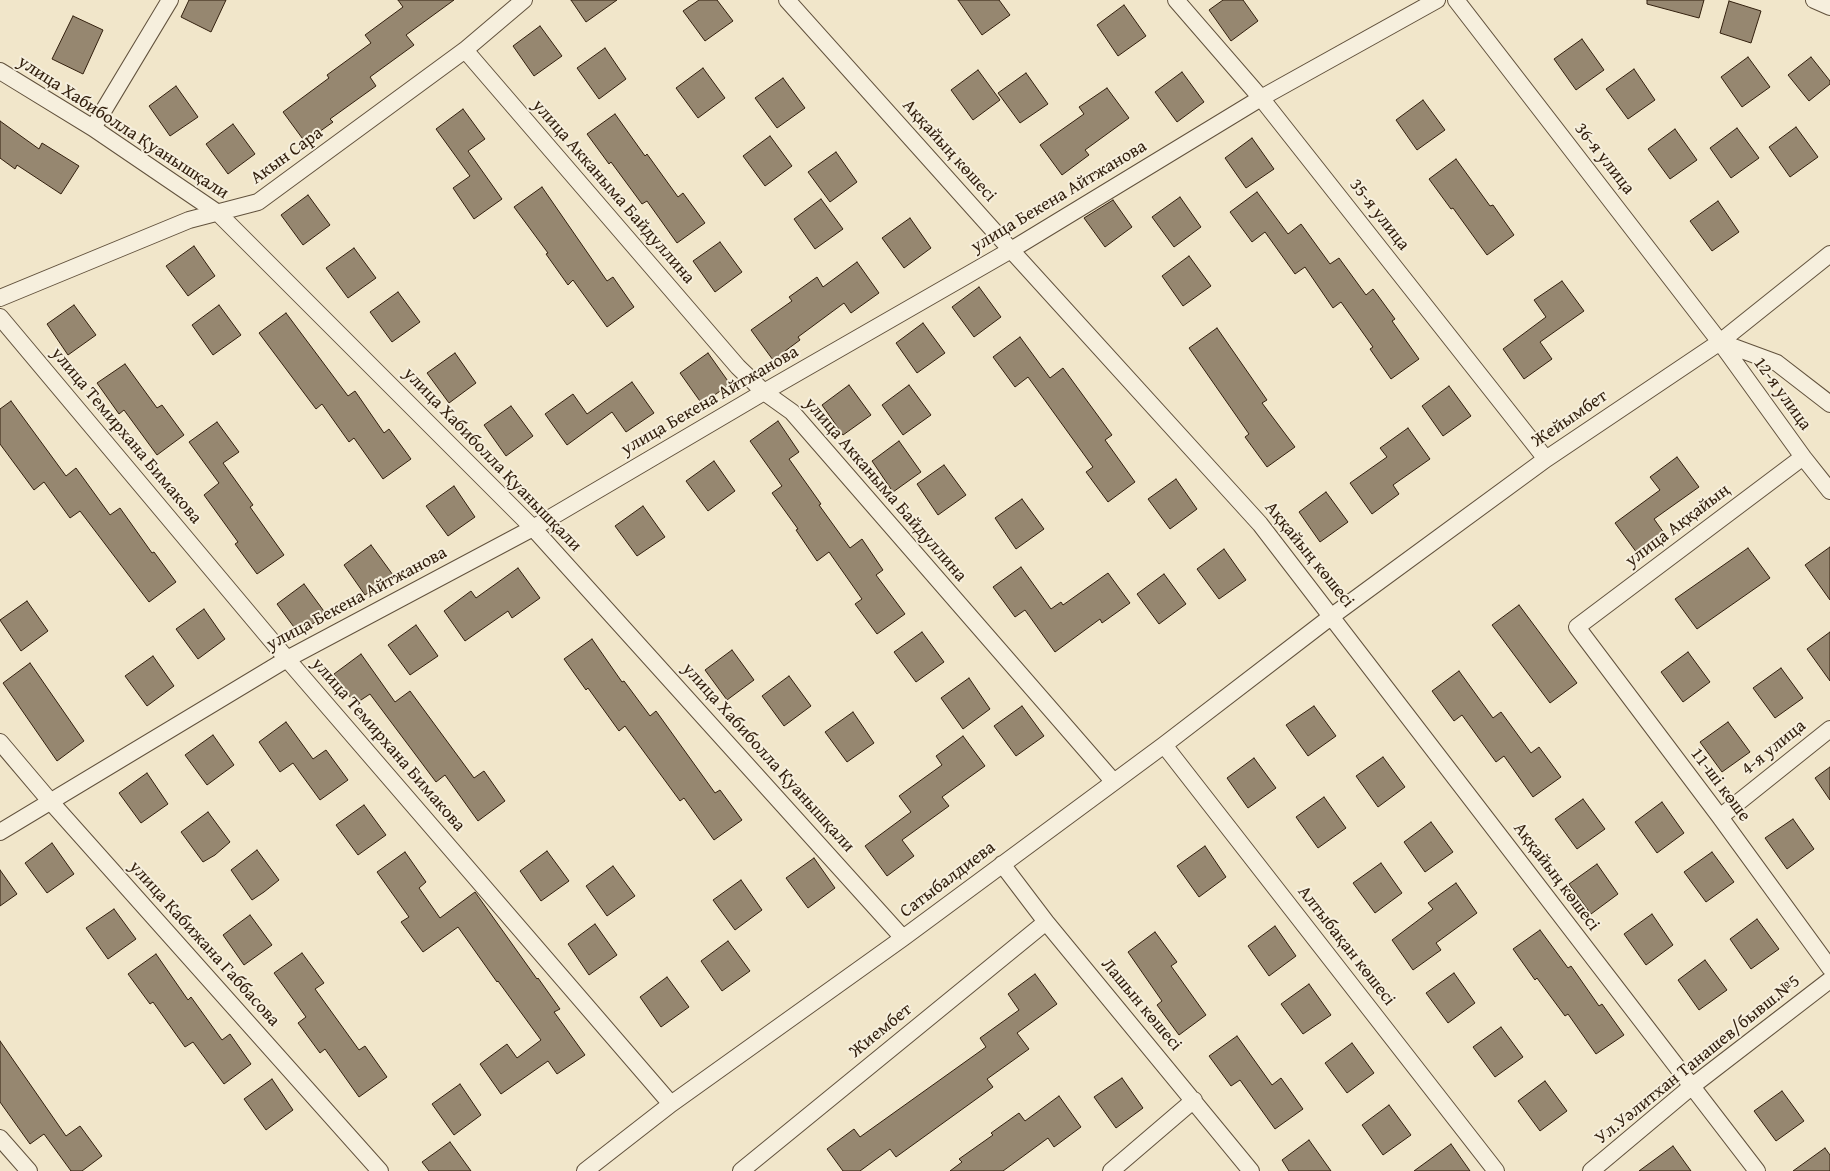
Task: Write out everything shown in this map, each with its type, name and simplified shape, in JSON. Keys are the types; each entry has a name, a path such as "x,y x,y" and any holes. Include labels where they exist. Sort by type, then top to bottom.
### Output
{"street":[{"path":"93,128 170,0"},
{"name":"Акын Сара","path":"0,298 189,220 258,202 465,50 524,0"},
{"name":"Аққайың көшесі","path":"787,0 1260,524 1757,1171"},
{"name":"35-я улица","path":"1176,0 1261,98 1546,459"},
{"name":"улица Бекена Айтжанова","path":"0,832 287,659 533,528 1011,250 1261,98 1437,0"},
{"name":"36-я улица","path":"1456,0 1720,342"},
{"path":"1814,0 1830,7"},
{"name":"улица Акканыма Байдуллина","path":"465,50 738,367 764,392 792,412 1113,781"},
{"name":"улица Хабиболла Қуанышқали","path":"0,71 93,128 218,213 533,528 903,938"},
{"name":"Жейымбет","path":"1332,616 1546,459 1720,342 1830,254"},
{"name":"улица Темирхана Бимакова","path":"0,317 287,659 671,1104"},
{"path":"1720,342 1777,363 1830,404"},
{"name":"12-я улица","path":"1720,342 1830,492"},
{"name":"улица Аққайың","path":"1576,627 1803,457"},
{"name":"Сатыбалдиева","path":"584,1171 671,1104 903,938 1164,745 1332,616"},
{"name":"11-ші көше","path":"1576,627 1720,816 1830,968"},
{"name":"4-я улица","path":"1720,816 1830,728"},
{"name":"улица Кабижана Габбасова","path":"0,742 50,801 380,1171"},
{"name":"Алтыбақан көшесі","path":"1164,745 1496,1171"},
{"name":"Лашын көшесі","path":"1002,864 1046,922 1251,1171"},
{"name":"Жиембет","path":"740,1171 1046,922"},
{"name":"Ул.Уәлитхан Танашев/бывш.№5","path":"1591,1171 1691,1087 1830,980"},
{"path":"1111,1171 1194,1100"},
{"path":"0,1138 29,1171"}],"building":[{"path":"189,0 226,0 211,32 181,17"},
{"path":"398,0 454,0 406,35 414,45 370,77 376,86 330,119 333,122 305,142 283,112 329,78 327,75 371,43 365,35 403,7"},
{"path":"571,0 617,0 586,22"},
{"path":"699,0 717,0 733,21 705,41 683,11"},
{"path":"958,0 999,0 1010,15 982,35"},
{"path":"1223,0 1243,0 1258,21 1231,41 1209,10"},
{"path":"1647,0 1704,0 1699,18 1647,4"},
{"path":"1729,1 1761,11 1751,43 1720,33"},
{"path":"1124,5 1146,36 1118,56 1097,25"},
{"path":"73,16 103,30 83,74 52,59"},
{"path":"540,26 562,56 534,76 513,46"},
{"path":"1582,39 1604,70 1576,90 1554,59"},
{"path":"605,48 626,79 599,99 577,68"},
{"path":"1748,57 1770,87 1742,107 1721,77"},
{"path":"1811,57 1830,81 1830,84 1809,101 1788,75"},
{"path":"703,68 725,98 698,118 676,88"},
{"path":"1634,69 1655,100 1628,119 1606,89"},
{"path":"978,70 1000,100 973,120 951,90"},
{"path":"1182,72 1204,102 1177,122 1155,92"},
{"path":"1026,73 1048,104 1020,123 998,93"},
{"path":"783,78 805,108 777,128 755,98"},
{"path":"176,86 198,117 170,136 149,106"},
{"path":"1107,88 1129,118 1085,150 1089,155 1062,175 1040,145 1084,114 1079,107"},
{"path":"1423,100 1445,130 1417,150 1396,120"},
{"path":"463,109 485,139 468,151 502,199 474,219 453,188 470,176 436,129"},
{"path":"615,114 678,197 683,193 705,223 677,243 647,201 642,204 611,162 609,164 587,134"},
{"path":"0,121 39,149 42,143 79,166 61,194 17,165 15,169 0,158"},
{"path":"233,124 255,154 228,174 206,144"},
{"path":"1796,127 1818,157 1790,177 1769,147"},
{"path":"1737,128 1759,158 1731,178 1710,148"},
{"path":"1675,129 1697,160 1670,179 1648,149"},
{"path":"770,136 792,166 765,186 743,156"},
{"path":"1252,138 1274,169 1246,188 1225,158"},
{"path":"836,152 857,182 830,202 808,172"},
{"path":"1456,159 1490,206 1493,205 1514,235 1487,255 1429,179"},
{"path":"542,187 607,281 613,277 634,307 607,327 573,280 568,285 546,254 548,253 514,207"},
{"path":"1257,192 1288,234 1301,224 1330,264 1339,258 1366,295 1373,289 1395,319 1392,321 1419,359 1391,379 1370,349 1373,347 1341,302 1333,308 1305,267 1295,274 1265,232 1252,242 1230,212"},
{"path":"308,195 330,225 303,245 281,215"},
{"path":"1180,197 1201,227 1174,247 1152,217"},
{"path":"821,199 843,229 815,249 794,219"},
{"path":"1113,200 1132,227 1105,247 1084,218"},
{"path":"1718,201 1739,232 1712,251 1690,221"},
{"path":"910,218 931,248 904,268 882,238"},
{"path":"720,242 742,272 715,292 693,261"},
{"path":"194,246 215,276 188,296 166,266"},
{"path":"354,248 376,278 348,298 326,268"},
{"path":"1189,256 1211,286 1183,306 1162,276"},
{"path":"857,262 879,293 851,313 844,303 798,337 800,340 773,360 751,330 792,301 789,297 817,277 823,287"},
{"path":"1562,281 1584,311 1540,342 1552,359 1524,379 1503,349 1546,317 1534,300"},
{"path":"979,287 1001,317 974,337 952,307"},
{"path":"398,292 420,322 392,342 370,312"},
{"path":"74,305 96,335 68,355 47,324"},
{"path":"219,305 241,335 213,355 192,325"},
{"path":"286,313 348,396 355,391 384,433 389,429 411,459 383,479 354,438 349,442 322,404 316,409 259,333"},
{"path":"923,323 945,353 917,373 896,343"},
{"path":"1217,328 1267,400 1262,403 1295,447 1267,467 1245,437 1249,434 1189,348"},
{"path":"1020,337 1050,378 1063,368 1112,435 1105,440 1135,482 1108,502 1086,472 1093,467 1028,377 1015,387 993,357"},
{"path":"455,353 476,383 449,403 427,373"},
{"path":"708,353 730,384 702,404 680,373"},
{"path":"125,364 157,408 162,405 184,435 157,455 124,410 119,414 97,383"},
{"path":"632,382 654,413 626,432 612,412 567,445 545,414 573,394 587,414"},
{"path":"849,385 871,415 843,435 822,405"},
{"path":"909,385 931,415 903,435 882,405"},
{"path":"1449,386 1471,416 1443,436 1422,406"},
{"path":"11,401 66,476 76,468 110,515 120,508 152,553 154,552 176,582 149,602 80,511 70,518 44,482 34,490 0,444 0,409"},
{"path":"511,406 533,436 506,456 484,425"},
{"path":"778,421 799,452 789,459 821,504 819,505 850,548 862,539 883,570 876,575 905,614 877,634 855,604 862,599 829,552 817,561 796,530 798,529 772,493 782,486 750,441"},
{"path":"217,422 239,452 223,463 253,505 250,507 284,555 257,574 235,544 238,542 204,495 219,483 189,442"},
{"path":"1408,428 1430,459 1393,485 1399,494 1372,514 1350,483 1387,457 1380,448"},
{"path":"899,441 921,472 893,492 872,461"},
{"path":"1677,457 1699,487 1654,519 1664,533 1637,553 1615,523 1660,490 1650,477"},
{"path":"714,461 735,491 708,511 686,481"},
{"path":"944,465 966,495 938,515 917,484"},
{"path":"1176,479 1197,509 1170,529 1148,499"},
{"path":"454,486 475,517 448,536 426,506"},
{"path":"1326,492 1348,522 1320,542 1299,512"},
{"path":"1022,499 1044,529 1016,549 995,518"},
{"path":"643,506 665,537 637,556 615,526"},
{"path":"371,545 393,575 365,595 344,565"},
{"path":"1830,547 1830,600 1805,565"},
{"path":"1748,548 1770,578 1697,629 1675,599"},
{"path":"1224,549 1246,580 1219,599 1197,569"},
{"path":"1021,567 1051,609 1061,602 1063,605 1108,573 1130,603 1102,623 1100,619 1055,652 1025,610 1015,617 993,587"},
{"path":"518,568 540,598 512,618 508,611 465,641 444,611 471,591 476,598"},
{"path":"1164,574 1186,604 1159,624 1137,594"},
{"path":"304,584 326,614 299,634 277,604"},
{"path":"27,601 48,631 21,651 0,620"},
{"path":"1519,605 1577,683 1550,703 1492,625"},
{"path":"204,609 225,639 198,659 176,629"},
{"path":"416,625 438,656 410,675 388,645"},
{"path":"922,632 944,662 916,682 894,652"},
{"path":"1830,632 1830,681 1807,649"},
{"path":"592,639 622,682 624,681 650,716 656,711 715,793 720,790 742,820 714,840 684,798 680,801 625,726 619,731 564,659"},
{"path":"732,650 754,680 727,700 705,670"},
{"path":"1688,652 1710,682 1683,702 1661,672"},
{"path":"361,654 395,702 410,691 474,778 484,771 505,801 478,821 445,775 436,782 370,694 355,704 334,674"},
{"path":"153,656 174,686 147,706 125,676"},
{"path":"30,663 84,741 57,761 3,683"},
{"path":"1781,668 1803,698 1775,718 1753,688"},
{"path":"1459,671 1493,718 1501,712 1531,753 1539,747 1561,777 1533,797 1504,756 1496,762 1462,715 1454,721 1432,691"},
{"path":"789,676 811,706 784,726 762,696"},
{"path":"969,678 990,709 963,729 941,698"},
{"path":"1022,706 1044,736 1016,756 994,726"},
{"path":"1314,706 1336,736 1308,756 1286,725"},
{"path":"853,712 874,743 847,762 825,732"},
{"path":"286,722 313,759 326,750 348,780 320,800 293,763 280,772 259,742"},
{"path":"1728,722 1750,752 1722,772 1700,742"},
{"path":"213,735 234,765 207,785 185,755"},
{"path":"963,736 985,766 942,797 949,806 902,840 914,856 887,876 865,846 911,812 899,796 942,765 936,756"},
{"path":"1383,757 1405,787 1378,807 1356,776"},
{"path":"1254,758 1276,788 1248,808 1227,778"},
{"path":"1830,767 1830,800 1815,778"},
{"path":"147,773 168,804 141,823 119,793"},
{"path":"1324,797 1346,828 1318,848 1296,817"},
{"path":"1583,799 1605,829 1577,849 1555,819"},
{"path":"1662,802 1684,833 1657,853 1635,822"},
{"path":"364,805 386,835 358,855 336,825"},
{"path":"208,812 230,842 215,855 203,862 181,832"},
{"path":"1793,819 1814,849 1787,869 1765,838"},
{"path":"1431,822 1453,852 1425,872 1404,842"},
{"path":"52,843 74,874 47,893 25,863"},
{"path":"1205,846 1226,877 1199,897 1177,866"},
{"path":"257,850 279,880 252,900 231,870"},
{"path":"547,851 569,881 541,901 520,871"},
{"path":"405,852 426,882 419,888 440,918 475,892 560,1009 554,1012 585,1055 557,1074 548,1061 501,1094 480,1064 507,1044 517,1058 541,1040 458,927 423,952 401,922 409,917 377,872"},
{"path":"1712,852 1734,882 1706,902 1684,872"},
{"path":"814,858 835,888 808,908 786,878"},
{"path":"1381,863 1402,893 1375,913 1353,883"},
{"path":"1597,864 1618,894 1591,914 1569,884"},
{"path":"613,866 635,896 607,916 586,886"},
{"path":"0,870 17,894 0,906"},
{"path":"741,880 762,910 735,930 713,900"},
{"path":"1456,883 1477,913 1436,943 1441,950 1413,970 1392,940 1433,909 1428,903"},
{"path":"114,909 136,939 108,959 86,928"},
{"path":"1652,914 1673,945 1646,965 1624,934"},
{"path":"250,915 272,945 244,965 223,935"},
{"path":"1757,919 1779,949 1751,969 1730,939"},
{"path":"595,924 617,955 589,975 568,944"},
{"path":"1275,926 1296,956 1269,976 1248,946"},
{"path":"1540,930 1568,968 1571,966 1599,1006 1602,1004 1624,1035 1596,1054 1568,1014 1565,1016 1537,978 1535,980 1513,949"},
{"path":"1155,932 1177,962 1171,966 1206,1015 1179,1035 1157,1005 1162,1001 1128,952"},
{"path":"728,941 750,971 722,991 701,961"},
{"path":"302,953 324,983 315,989 359,1050 365,1046 387,1077 359,1097 325,1049 320,1053 298,1023 306,1017 274,973"},
{"path":"156,954 188,1000 191,997 222,1040 230,1034 251,1064 224,1084 193,1042 185,1047 153,1002 150,1004 128,974"},
{"path":"1705,960 1727,990 1699,1010 1678,980"},
{"path":"1454,973 1475,1003 1448,1023 1426,993"},
{"path":"1035,974 1057,1004 1017,1033 1029,1049 987,1079 993,1087 896,1157 890,1149 860,1171 843,1171 827,1149 854,1129 860,1137 986,1047 980,1038 1019,1010 1008,994"},
{"path":"667,977 689,1007 661,1027 640,997"},
{"path":"1309,984 1331,1015 1303,1034 1281,1004"},
{"path":"1501,1027 1523,1057 1495,1077 1473,1047"},
{"path":"1237,1036 1272,1085 1281,1078 1303,1109 1275,1129 1240,1080 1231,1086 1209,1056"},
{"path":"0,1041 66,1136 80,1126 102,1156 82,1171 71,1171 44,1134 30,1144 0,1102"},
{"path":"1352,1043 1374,1073 1347,1093 1325,1063"},
{"path":"1122,1078 1143,1108 1116,1128 1094,1097"},
{"path":"272,1079 293,1110 266,1130 244,1099"},
{"path":"1545,1081 1567,1111 1540,1131 1518,1101"},
{"path":"460,1084 481,1115 454,1135 432,1104"},
{"path":"1782,1091 1804,1121 1776,1141 1754,1111"},
{"path":"1059,1096 1081,1127 1054,1147 1048,1138 1003,1171 950,1171 962,1162 959,1159 993,1135 991,1133 1019,1113 1025,1121"},
{"path":"1389,1105 1411,1135 1383,1155 1362,1125"},
{"path":"1309,1140 1331,1171 1289,1171 1282,1160"},
{"path":"450,1142 471,1171 429,1171 422,1162"},
{"path":"1451,1144 1470,1171 1414,1171"},
{"path":"1673,1146 1691,1171 1639,1171"},
{"path":"1825,1148 1830,1155 1830,1171 1793,1171"}]}
